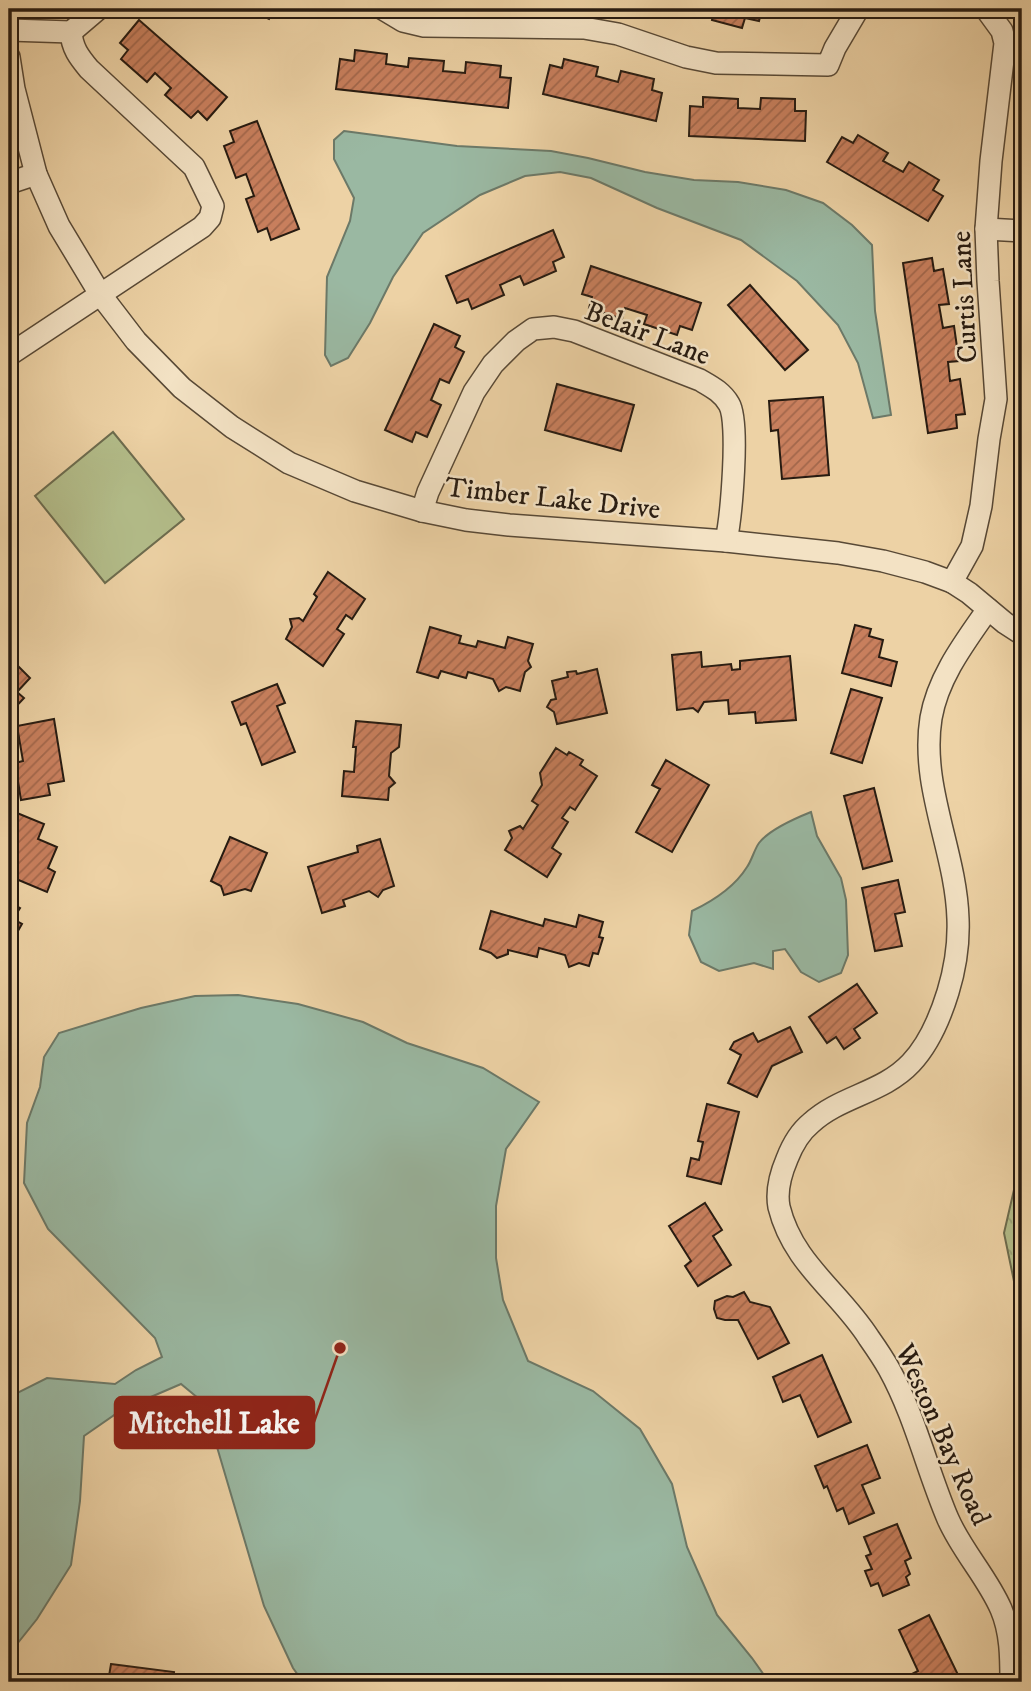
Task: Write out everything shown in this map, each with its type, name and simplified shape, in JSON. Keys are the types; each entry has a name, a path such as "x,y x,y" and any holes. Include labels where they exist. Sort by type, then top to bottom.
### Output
{"street":[{"path":"9,30 71,32 98,9"},
{"path":"383,9 403,21 424,26 584,28 618,34 686,57 716,63 828,65 858,9"},
{"name":"Curtis Lane","path":"952,582 972,546 981,506 996,399 986,229 1005,43 1002,31 986,9"},
{"path":"9,355 202,227 210,218 213,206 194,167 89,69 77,55 71,32"},
{"name":"Timber Lake Drive","path":"9,57 14,89 36,174 58,226 100,294 136,341 182,388 232,427 289,463 355,491 422,511 466,520 726,541 872,559 925,572 952,582 1022,634"},
{"path":"9,183 36,174"},
{"path":"986,229 1022,231"},
{"name":"Belair Lane","path":"422,511 428,492 470,402 492,364 533,329 554,327 575,331 719,390 731,406 735,426 730,523 726,541"},
{"name":"Weston Bay Road","path":"988,609 959,651 942,683 932,716 928,752 933,788 954,882 958,919 956,956 948,992 933,1032 911,1064 892,1079 836,1106 811,1123 793,1146 781,1173 778,1202 786,1230 801,1256 867,1333 890,1370 949,1520 1002,1611 1010,1646 1011,1682"}],"green space":[{"path":"113,432 184,519 105,583 35,496"},
{"path":"1022,1155 1022,1320 1004,1233"}],"shaded area":[{"path":"344,131 457,146 551,151 645,172 786,190 823,203 852,225 872,245 875,311 891,415 873,418 858,363 838,325 797,281 741,240 657,208 591,178 560,172 525,176 480,195 423,233 393,277 370,323 348,358 331,366 325,355 327,277 350,221 354,198 334,159 334,140"},
{"path":"811,812 817,836 841,878 846,900 848,955 841,973 819,982 801,972 785,949 773,951 773,969 754,963 719,971 701,962 689,935 692,911 715,898 736,881 763,838"},
{"path":"238,995 298,1004 363,1022 407,1043 483,1068 539,1102 506,1149 496,1206 496,1258 503,1300 528,1361 593,1391 640,1429 672,1484 687,1547 717,1615 769,1682 303,1682 293,1668 264,1606 204,1403 181,1384 123,1409 84,1436 80,1501 71,1565 37,1619 9,1654 9,1397 47,1378 115,1384 162,1357 155,1338 48,1229 24,1183 27,1123 40,1087 44,1057 59,1033 141,1008 195,996"}],"building":[{"path":"248,9 274,9 269,19"},
{"path":"709,9 762,9 759,21 745,18 742,28 712,20 714,10"},
{"path":"139,20 227,97 207,120 198,111 191,118 165,95 171,88 155,73 147,82 121,59 128,50 120,43"},
{"path":"355,50 387,54 386,64 408,67 409,58 444,61 443,71 465,73 466,62 501,66 500,77 511,78 508,108 336,89 340,59 354,61"},
{"path":"564,59 598,67 596,76 618,82 621,71 654,79 652,90 662,93 656,121 543,94 550,65 562,68"},
{"path":"703,97 738,99 738,108 760,109 761,98 795,99 795,111 806,111 805,141 689,136 690,106 703,107"},
{"path":"257,121 299,229 271,240 267,228 258,232 246,199 254,196 246,174 236,178 224,146 234,142 230,131"},
{"path":"858,135 888,153 883,161 903,172 909,162 939,180 933,190 943,196 928,221 827,162 842,137 853,143"},
{"path":"553,230 564,257 553,262 556,271 524,285 520,276 500,285 504,295 472,309 468,299 457,303 446,276"},
{"path":"932,258 934,271 943,269 949,304 939,305 943,328 954,326 959,361 948,362 950,381 960,379 965,414 956,415 957,428 928,433 903,263"},
{"path":"591,266 701,303 692,330 680,326 677,335 644,324 647,315 625,308 622,319 589,308 592,297 582,294"},
{"path":"750,285 808,350 785,370 728,305"},
{"path":"434,324 460,336 455,347 464,352 449,383 440,379 431,400 441,405 427,437 416,432 412,442 385,430"},
{"path":"557,384 634,405 621,451 545,430"},
{"path":"823,397 829,475 782,479 778,430 771,431 769,401"},
{"path":"1022,490 1022,525 1018,525"},
{"path":"328,572 365,599 352,619 346,615 337,629 344,634 323,666 286,639 292,627 290,619 299,618 303,621 317,597 314,594"},
{"path":"855,625 871,629 869,636 883,640 879,657 897,662 891,686 842,673"},
{"path":"430,627 461,636 459,643 476,647 478,641 505,648 508,637 533,644 528,661 531,667 525,672 520,691 506,687 499,691 493,679 468,672 466,678 441,671 438,678 417,672"},
{"path":"701,652 702,667 731,664 732,670 740,669 740,661 790,656 796,720 756,723 755,712 729,714 728,700 704,702 698,712 693,708 677,710 672,655"},
{"path":"9,657 30,678 17,692 24,698 9,714"},
{"path":"597,669 607,713 557,724 554,712 547,707 551,700 556,699 552,681 568,677 567,672 576,671 577,674"},
{"path":"277,684 285,703 277,706 295,752 262,765 246,723 241,725 232,702"},
{"path":"851,689 882,698 862,763 831,753"},
{"path":"54,719 64,781 48,784 50,795 21,800 15,763 23,761 17,726"},
{"path":"356,721 401,725 399,747 391,753 389,776 395,783 389,788 388,800 342,796 344,771 354,772"},
{"path":"556,748 583,760 580,765 597,776 575,810 570,807 562,818 568,822 552,848 561,854 547,877 505,850 512,838 509,831 520,826 523,829 538,805 532,801 542,785 540,773"},
{"path":"666,760 709,785 672,852 636,832 660,789 652,785"},
{"path":"874,788 892,861 863,869 844,796"},
{"path":"17,813 44,824 38,839 57,847 48,868 55,872 47,892 9,876 9,861 14,847 9,845 9,834"},
{"path":"230,837 267,853 251,891 245,889 224,895 221,886 211,881"},
{"path":"380,839 394,886 383,890 378,897 369,891 343,900 345,906 322,913 308,867 358,852 357,846"},
{"path":"898,880 905,912 895,914 902,946 875,951 862,888"},
{"path":"9,902 20,908 13,919 22,924 11,943 9,941"},
{"path":"491,911 543,926 545,919 576,927 579,915 603,922 599,937 603,938 598,954 593,953 589,966 579,963 569,967 565,955 539,948 537,957 508,950 508,954 497,958 480,949"},
{"path":"857,984 877,1013 854,1029 860,1038 844,1049 836,1037 827,1043 809,1017"},
{"path":"790,1027 802,1052 772,1066 757,1097 728,1083 741,1055 730,1049 734,1042 753,1033 758,1042"},
{"path":"707,1104 739,1112 721,1184 687,1176 691,1158 699,1160 703,1142 698,1141"},
{"path":"705,1203 722,1230 713,1236 731,1265 698,1286 685,1266 691,1261 669,1226"},
{"path":"744,1292 750,1302 770,1307 789,1343 758,1359 738,1320 717,1318 714,1309 715,1301"},
{"path":"822,1355 851,1422 818,1437 800,1395 783,1402 773,1377"},
{"path":"867,1445 880,1478 862,1485 874,1513 849,1524 843,1508 837,1511 815,1466"},
{"path":"897,1524 911,1558 905,1561 910,1574 906,1577 909,1585 883,1596 878,1583 871,1586 865,1571 872,1569 866,1556 871,1554 864,1537"},
{"path":"929,1615 960,1679 953,1682 916,1682 912,1674 918,1671 899,1630"},
{"path":"111,1664 174,1672 173,1682 108,1682"}],"place":[{"name":"Mitchell Lake","path":"340,1348"}]}
